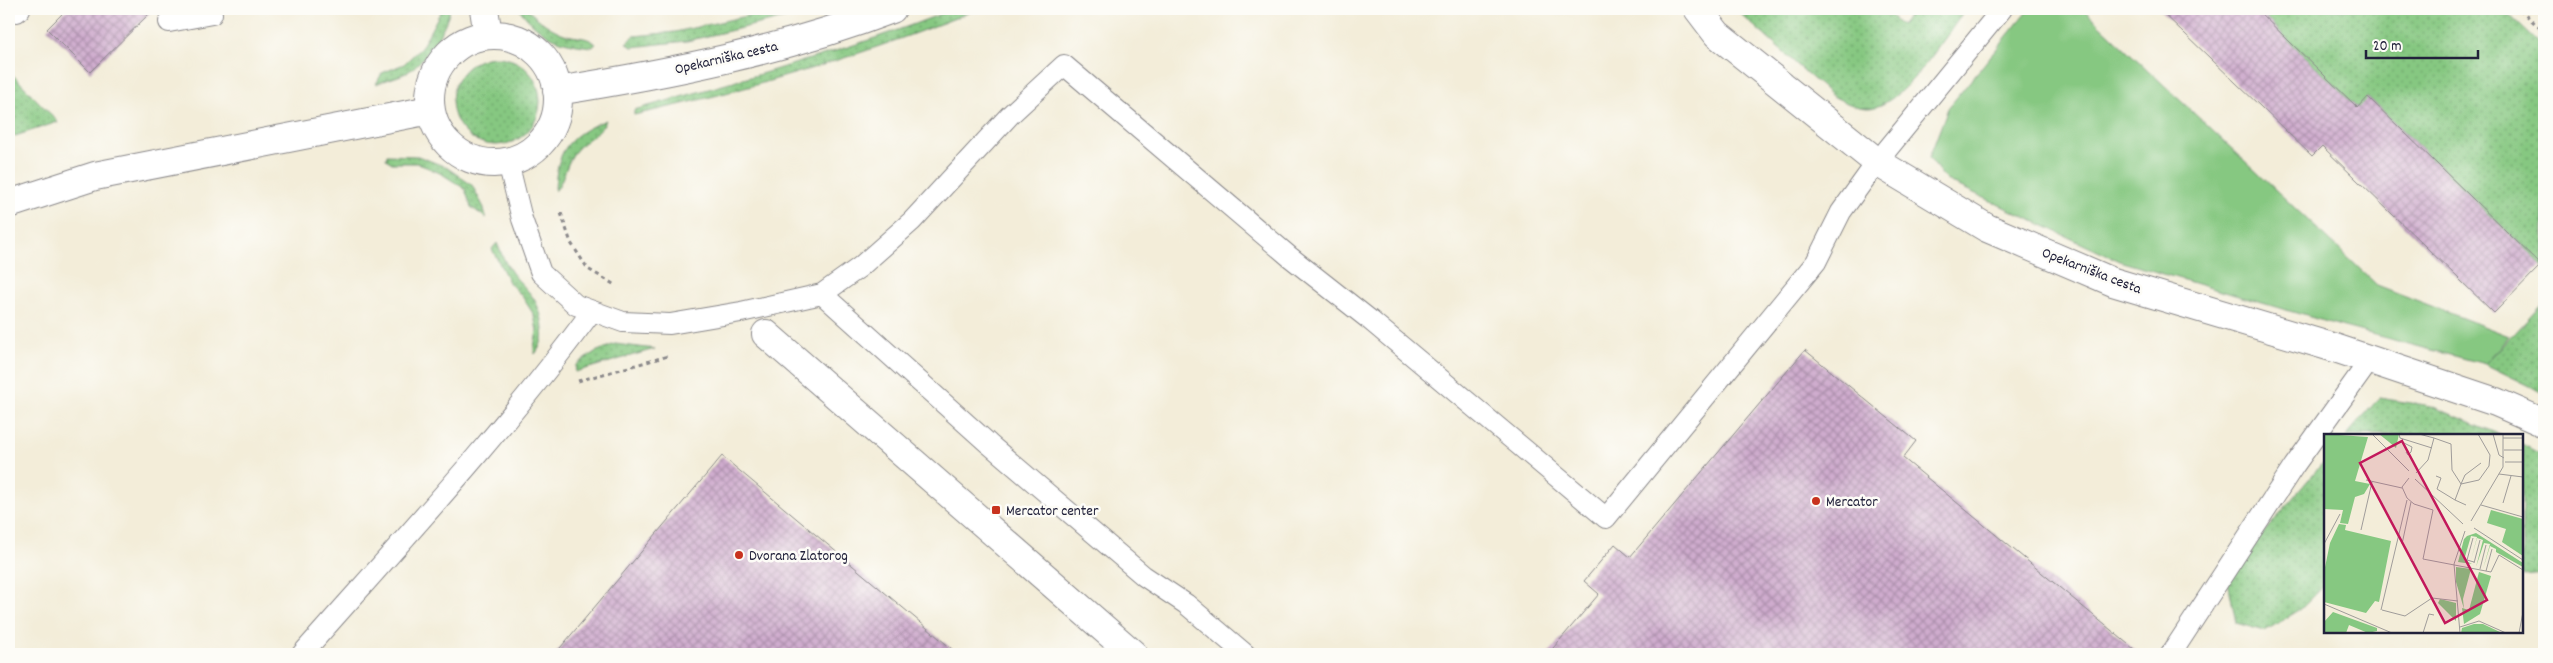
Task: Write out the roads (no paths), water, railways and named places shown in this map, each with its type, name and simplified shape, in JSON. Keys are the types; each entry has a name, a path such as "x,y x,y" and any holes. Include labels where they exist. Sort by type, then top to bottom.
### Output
{"street":[{"path":"484,9 488,35"},
{"name":"Opekarniška cesta","path":"557,91 680,68 784,44 892,9"},
{"name":"Opekarniška cesta","path":"1698,9 1717,34 1877,162 1987,228 2113,282 2370,360 2496,402 2544,423"},
{"path":"488,35 507,36 526,44 541,56 552,72 557,91 557,110 551,128 540,143 526,155 508,162 481,162 467,158 450,147 437,130 430,110 430,89 437,69 450,52 468,41 488,35"},
{"path":"9,204 95,176 430,110"},
{"path":"766,334 1133,654"}],"lane":[{"path":"13,9 17,12 20,9"},
{"path":"169,22 212,14 211,9"},
{"path":"508,162 522,218 541,273 576,305 622,322 670,324 822,294 860,267 912,221 1010,114 1064,65 1290,257 1370,320 1606,518 1816,262 1841,212 1877,162 2002,9"},
{"path":"822,294 989,444 1144,576 1186,604 1245,654"},
{"path":"313,650 543,377 592,311"},
{"path":"2171,654 2294,466 2370,360"}],"place":[{"name":"Mercator","path":"1816,501"},
{"name":"Mercator center","path":"996,510"},
{"name":"Dvorana Zlatorog","path":"739,555"}]}
